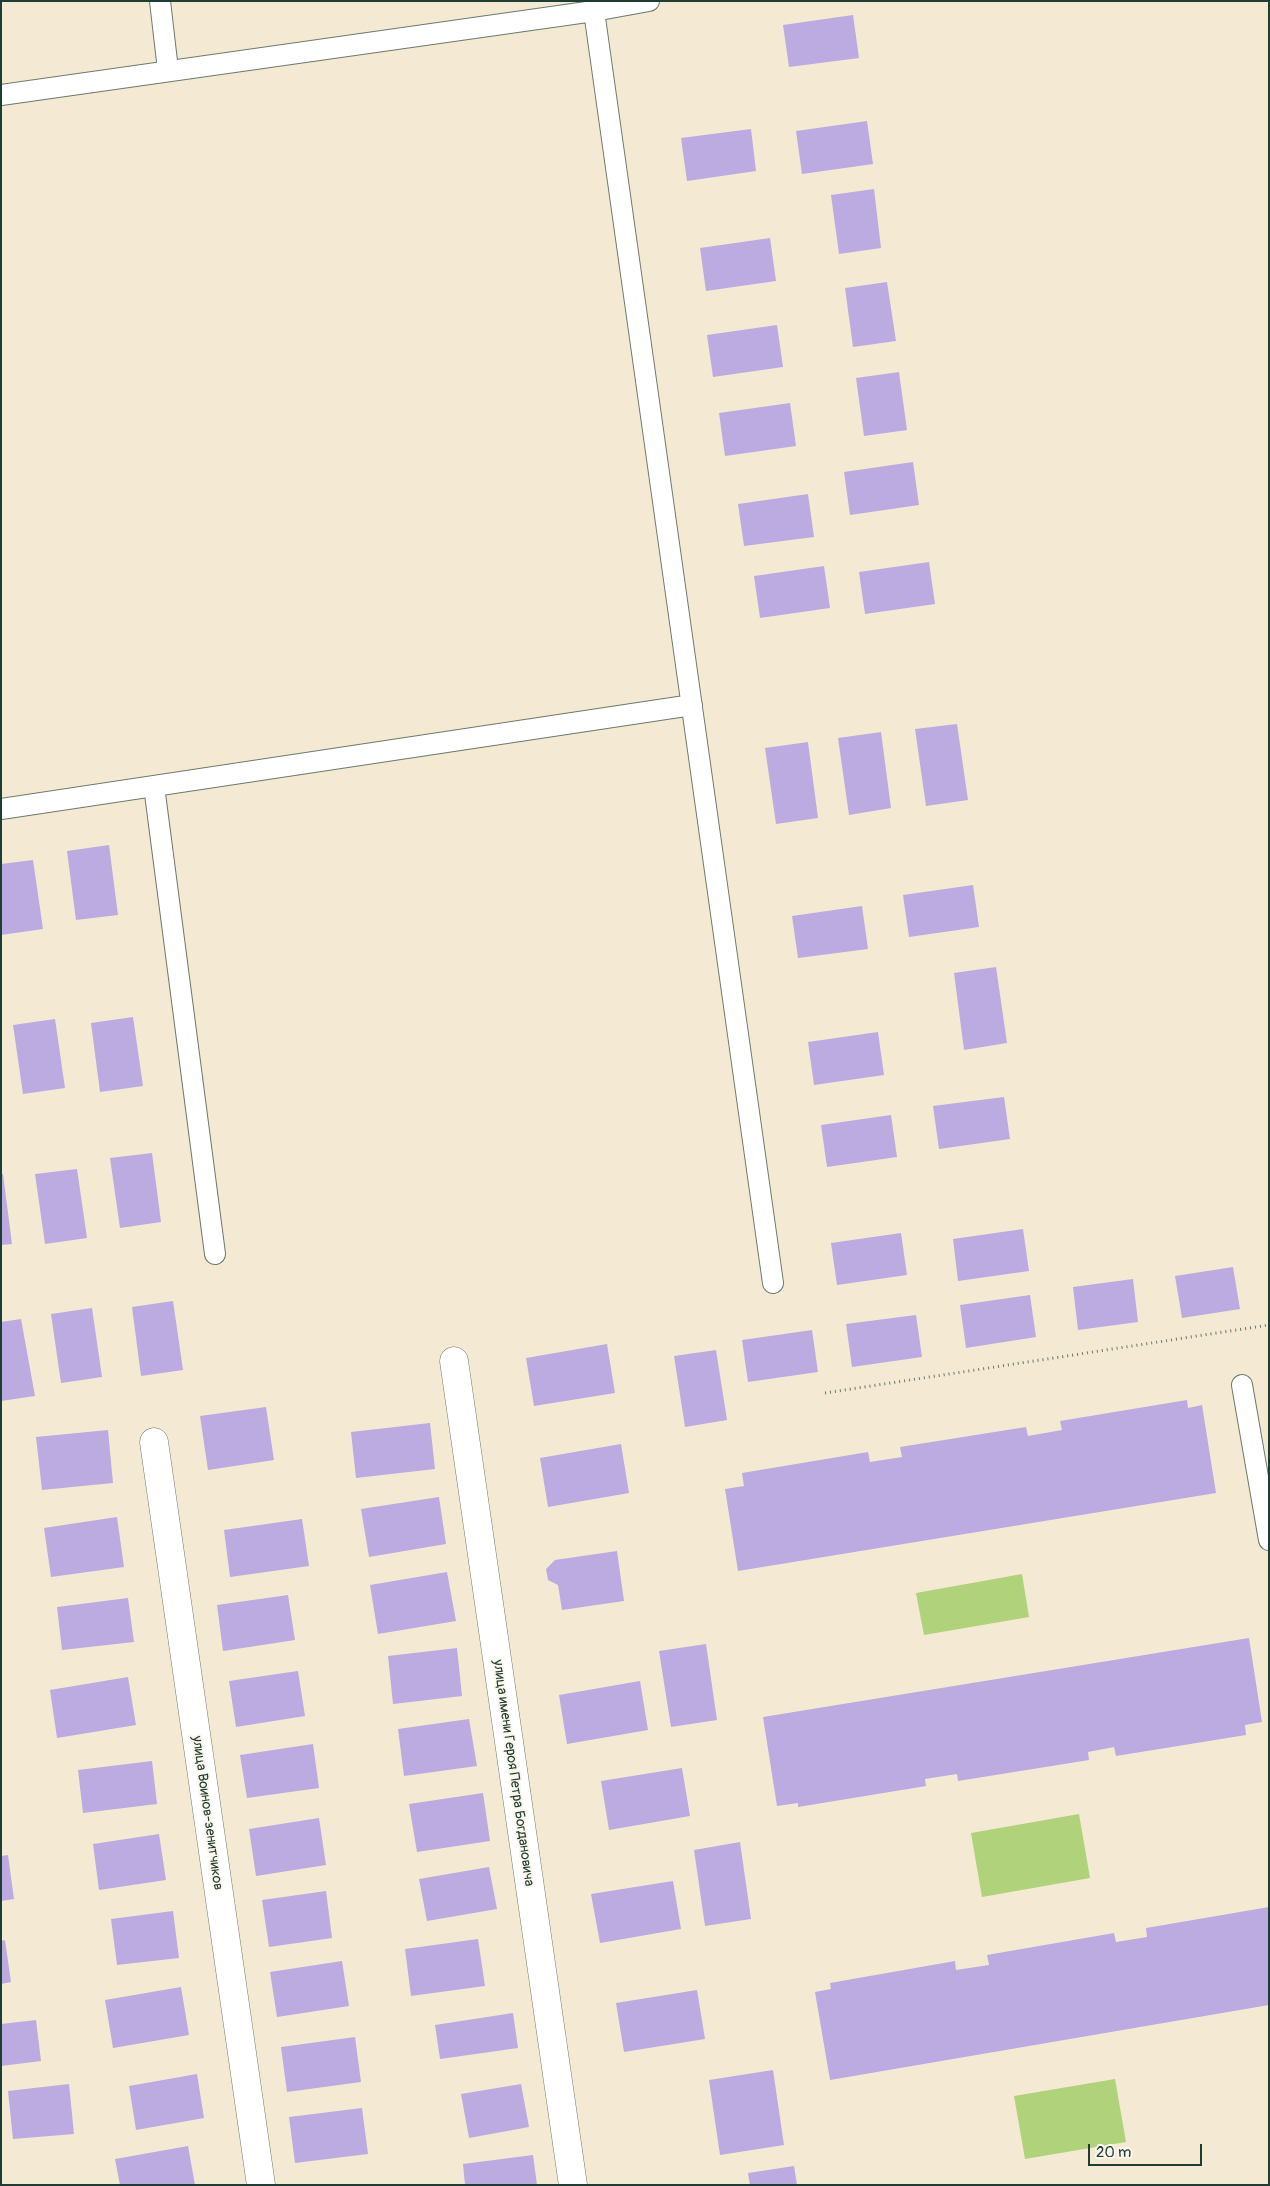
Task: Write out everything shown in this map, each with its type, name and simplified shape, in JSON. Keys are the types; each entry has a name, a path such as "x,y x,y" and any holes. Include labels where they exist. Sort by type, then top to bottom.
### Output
{"street":[{"name":"улица имени Героя Петра Богдановича","path":"454,1361 573,2185"},
{"name":"улица Воинов-зенитчиков","path":"154,1442 261,2185"}],"lane":[{"path":"160,1 168,70"},
{"path":"1,94 594,11 649,1"},
{"path":"594,11 773,1282"},
{"path":"1,809 692,704"},
{"path":"154,786 216,1254"},
{"path":"1242,1384 1269,1540"}],"path":[{"path":"826,1393 1269,1325"}],"green space":[{"path":"1022,1574 1029,1617 924,1635 916,1593"},
{"path":"1079,1814 1090,1878 982,1897 971,1833"},
{"path":"1115,2079 1126,2142 1025,2159 1014,2096"}],"building":[{"path":"853,15 859,58 789,67 783,25"},
{"path":"867,121 873,164 802,174 796,131"},
{"path":"751,129 756,171 687,181 681,138"},
{"path":"874,189 881,248 839,254 831,195"},
{"path":"770,238 776,281 706,291 700,248"},
{"path":"887,282 896,341 853,347 845,288"},
{"path":"777,325 783,367 713,377 707,335"},
{"path":"899,372 907,430 864,436 856,378"},
{"path":"790,403 796,446 725,456 719,413"},
{"path":"913,462 919,505 850,515 844,472"},
{"path":"808,494 814,537 744,546 738,504"},
{"path":"929,562 935,604 865,614 859,572"},
{"path":"824,566 830,608 760,618 754,576"},
{"path":"957,724 968,800 926,806 915,729"},
{"path":"881,732 891,808 849,815 838,738"},
{"path":"808,742 818,818 776,824 765,748"},
{"path":"109,845 118,915 76,920 67,851"},
{"path":"33,860 43,929 1,935 1,864"},
{"path":"973,885 979,927 909,937 903,895"},
{"path":"862,906 868,949 798,958 792,916"},
{"path":"996,967 1007,1043 964,1050 954,973"},
{"path":"133,1017 143,1086 100,1092 91,1023"},
{"path":"55,1019 65,1088 23,1094 13,1025"},
{"path":"878,1032 884,1075 814,1085 808,1042"},
{"path":"1004,1097 1010,1139 939,1149 933,1106"},
{"path":"891,1115 897,1157 827,1167 821,1125"},
{"path":"152,1153 161,1222 120,1228 110,1158"},
{"path":"77,1169 87,1238 45,1244 35,1174"},
{"path":"1,1174 3,1174 12,1244 1,1245"},
{"path":"1023,1229 1029,1271 958,1281 953,1239"},
{"path":"901,1233 907,1275 837,1285 831,1243"},
{"path":"1233,1267 1240,1309 1182,1318 1175,1276"},
{"path":"1133,1279 1138,1322 1078,1330 1073,1287"},
{"path":"1030,1295 1036,1337 966,1348 960,1305"},
{"path":"173,1301 183,1370 141,1376 132,1307"},
{"path":"92,1308 102,1377 61,1383 51,1314"},
{"path":"916,1315 922,1357 852,1367 846,1324"},
{"path":"21,1319 35,1396 1,1401 1,1322"},
{"path":"812,1330 818,1372 748,1382 742,1340"},
{"path":"607,1344 615,1393 534,1406 526,1358"},
{"path":"716,1350 727,1420 685,1427 674,1356"},
{"path":"1187,1400 1188,1408 1202,1405 1216,1493 738,1571 725,1489 744,1486 742,1473 868,1452 870,1462 902,1457 900,1447 1026,1427 1028,1436 1062,1430 1060,1421"},
{"path":"266,1407 274,1460 208,1470 200,1416"},
{"path":"430,1423 435,1469 356,1478 351,1432"},
{"path":"108,1430 113,1483 42,1490 36,1437"},
{"path":"621,1444 629,1493 548,1507 540,1458"},
{"path":"439,1497 446,1544 369,1557 361,1509"},
{"path":"117,1517 124,1567 51,1577 44,1528"},
{"path":"302,1519 309,1566 230,1577 224,1530"},
{"path":"617,1551 624,1601 562,1610 558,1585 548,1580 546,1569 555,1560"},
{"path":"447,1572 456,1621 378,1634 370,1585"},
{"path":"288,1595 295,1640 223,1651 217,1605"},
{"path":"128,1598 134,1642 62,1650 57,1607"},
{"path":"1249,1638 1262,1722 1245,1725 1246,1735 1116,1756 1114,1747 1088,1752 1089,1760 958,1781 957,1774 925,1779 926,1786 798,1807 798,1803 777,1806 763,1717"},
{"path":"706,1644 717,1720 671,1727 659,1651"},
{"path":"457,1648 462,1696 393,1704 388,1656"},
{"path":"298,1671 305,1716 236,1727 229,1681"},
{"path":"128,1677 136,1725 57,1738 50,1690"},
{"path":"640,1681 648,1730 567,1744 559,1695"},
{"path":"469,1719 477,1766 404,1776 398,1729"},
{"path":"313,1744 319,1788 247,1798 240,1755"},
{"path":"152,1761 157,1804 83,1813 78,1770"},
{"path":"682,1768 690,1816 609,1830 601,1781"},
{"path":"483,1793 490,1841 417,1852 409,1804"},
{"path":"319,1818 326,1865 256,1876 249,1829"},
{"path":"159,1834 166,1880 99,1890 93,1844"},
{"path":"740,1842 751,1919 705,1926 694,1850"},
{"path":"8,1855 14,1899 1,1901 1,1856"},
{"path":"489,1867 497,1909 427,1921 419,1879"},
{"path":"673,1881 681,1929 600,1943 591,1894"},
{"path":"326,1891 332,1938 269,1947 262,1900"},
{"path":"1269,1907 1269,2005 830,2080 815,1992 831,1989 830,1983 955,1961 956,1970 989,1965 987,1955 1114,1933 1116,1942 1147,1937 1146,1928"},
{"path":"173,1911 179,1958 117,1965 111,1919"},
{"path":"478,1939 485,1986 411,1996 405,1949"},
{"path":"5,1940 11,1982 1,1984 1,1941"},
{"path":"342,1961 349,2006 277,2017 270,1972"},
{"path":"181,1987 189,2035 113,2048 105,2000"},
{"path":"697,1990 705,2039 624,2052 616,2003"},
{"path":"513,2013 518,2048 440,2059 435,2025"},
{"path":"36,2020 41,2061 1,2066 1,2024"},
{"path":"355,2037 361,2082 287,2092 281,2047"},
{"path":"773,2070 784,2145 720,2155 709,2080"},
{"path":"197,2074 204,2118 136,2130 129,2086"},
{"path":"69,2084 74,2134 13,2139 8,2091"},
{"path":"521,2084 529,2127 469,2138 461,2094"},
{"path":"362,2108 368,2154 295,2163 289,2117"},
{"path":"188,2146 195,2185 120,2185 115,2159"},
{"path":"533,2155 537,2185 465,2185 463,2164"},
{"path":"794,2166 797,2185 750,2185 748,2173"}]}
